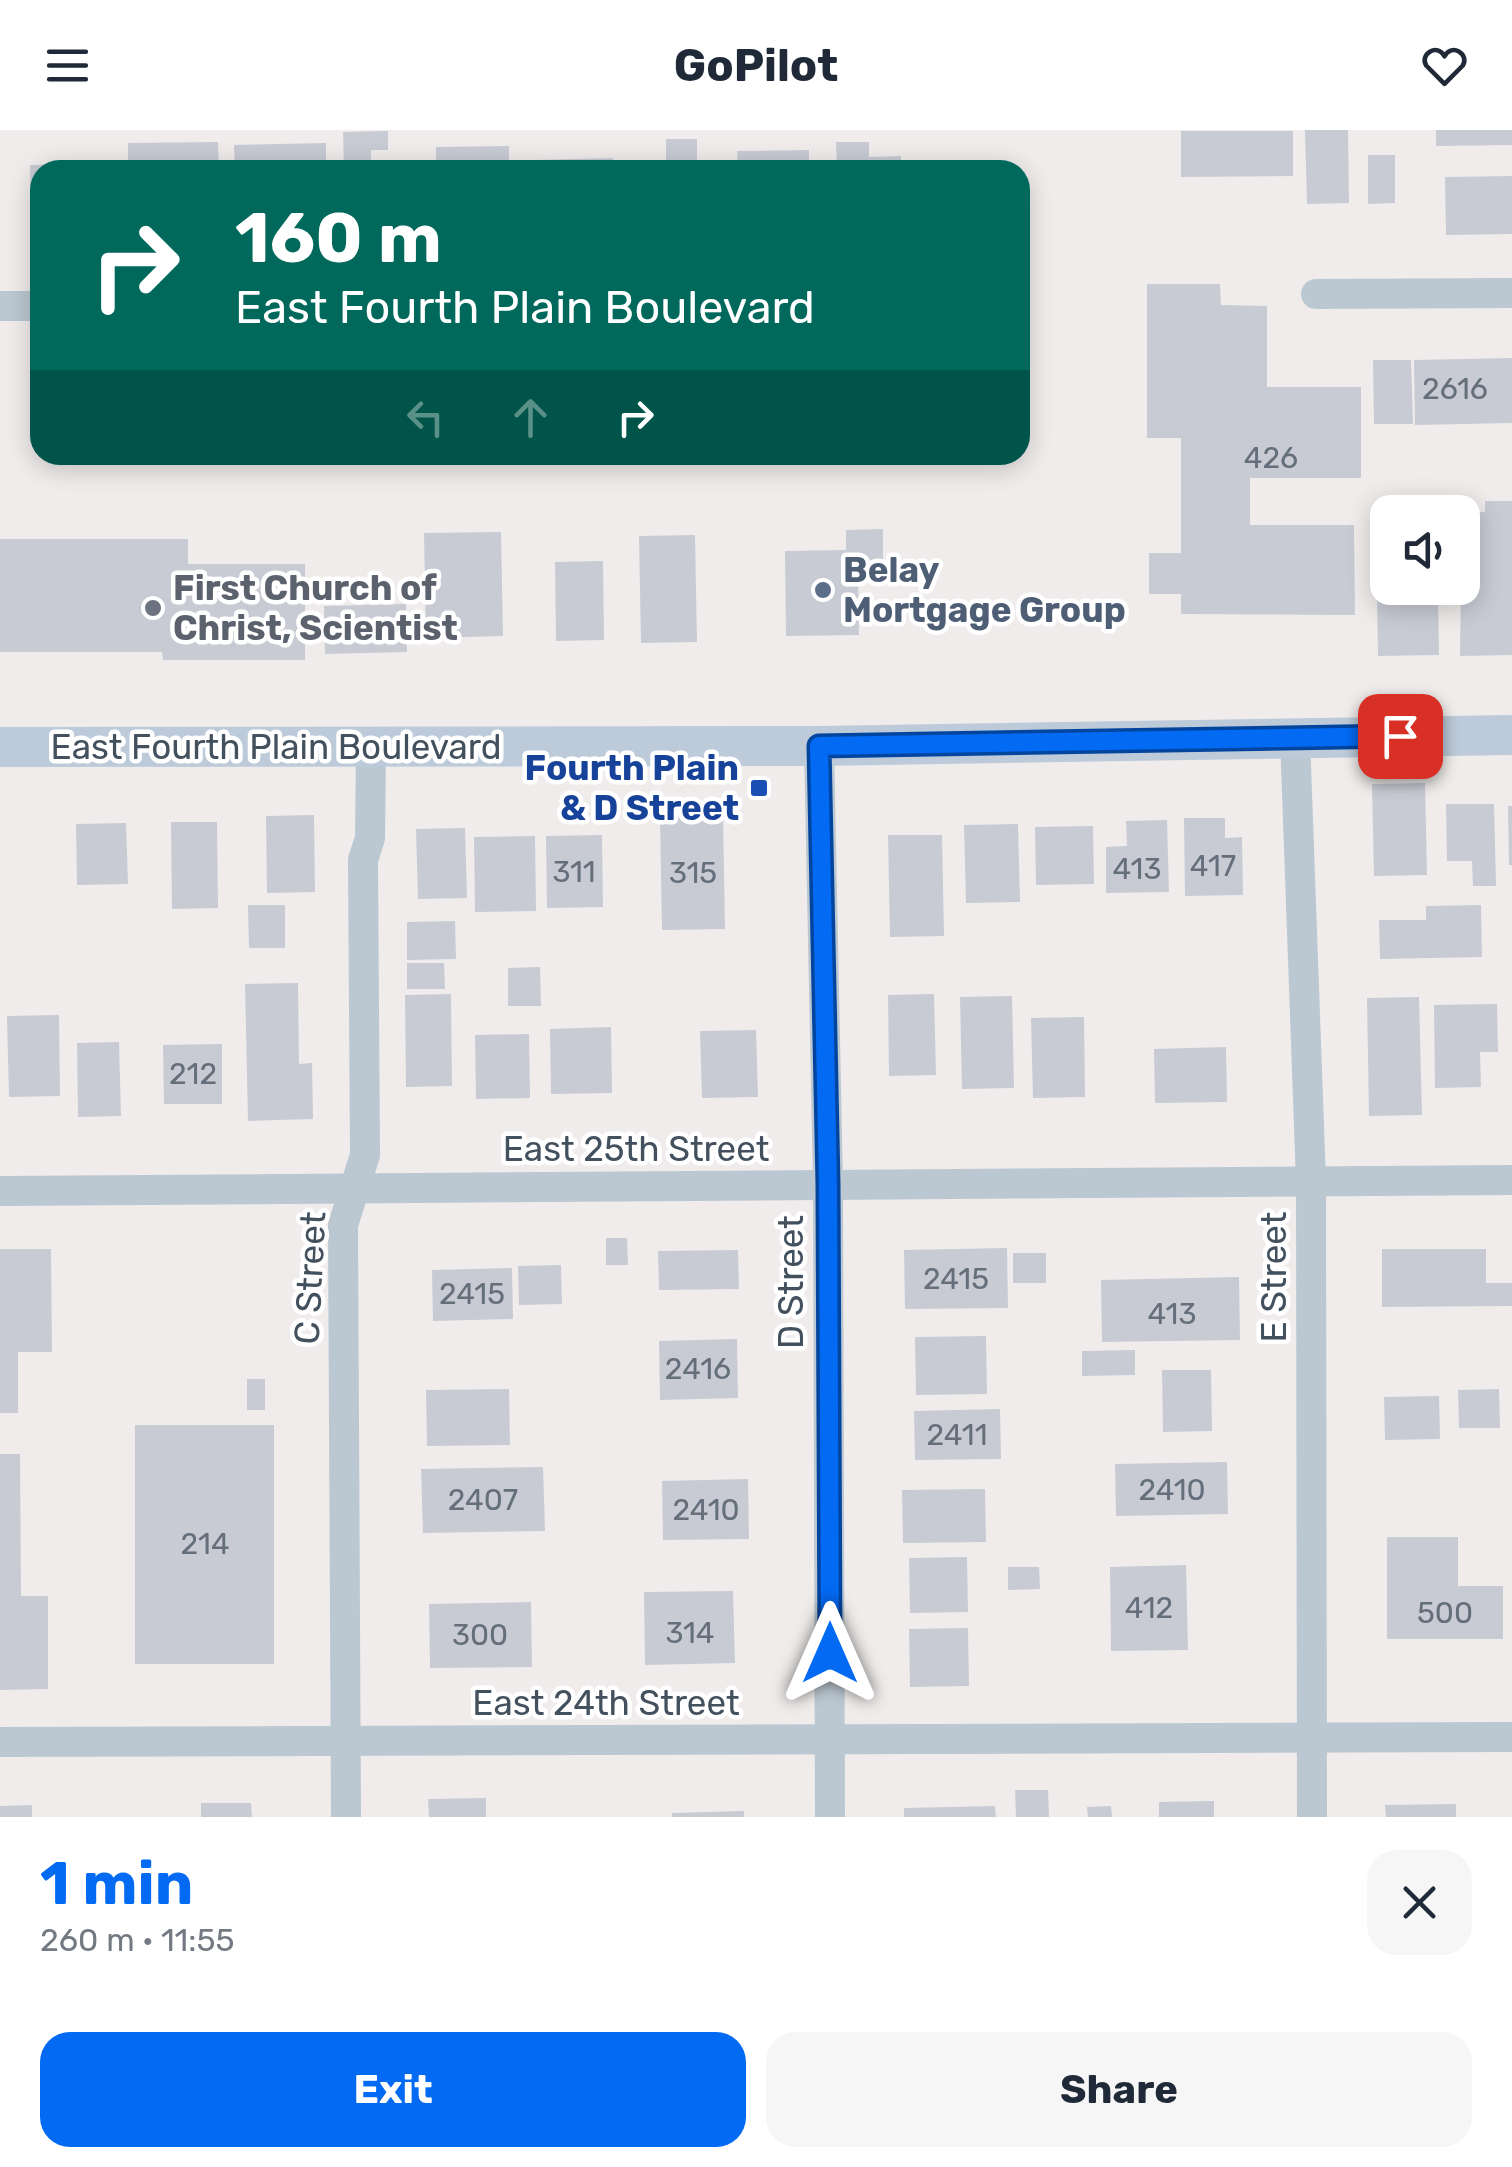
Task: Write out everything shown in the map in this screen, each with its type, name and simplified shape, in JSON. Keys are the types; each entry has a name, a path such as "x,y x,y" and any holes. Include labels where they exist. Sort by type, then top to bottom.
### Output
{"main road":[{"name":"East Fourth Plain Boulevard","path":"0,747 819,746 1512,734"}],"street":[{"path":"1316,294 1512,293"},
{"path":"0,306 30,306"},
{"name":"E Street","path":"1296,736 1311,1182 1312,1817"},
{"name":"C Street","path":"346,1817 343,1225 365,1155 363,860 370,838 371,746"},
{"name":"D Street","path":"819,746 828,1185 830,1817"},
{"name":"East 25th Street","path":"0,1191 1512,1180"},
{"name":"East 24th Street","path":"0,1742 1512,1737"}],"building":[{"path":"1305,130 1348,130 1349,203 1307,204"},
{"path":"1436,130 1512,130 1512,145 1436,146"},
{"path":"388,131 388,150 371,150 371,160 344,160 343,132"},
{"path":"1181,131 1293,131 1293,176 1181,177"},
{"path":"666,139 697,139 697,160 666,160"},
{"path":"218,142 219,160 128,160 128,143"},
{"path":"836,142 869,142 869,157 901,156 901,160 837,160"},
{"path":"326,143 326,160 235,160 234,145"},
{"path":"509,146 509,160 436,160 436,147"},
{"path":"809,150 809,160 737,160 737,151"},
{"path":"1368,155 1395,155 1395,203 1368,204"},
{"path":"613,158 613,160 536,160"},
{"path":"1512,176 1512,234 1446,235 1445,177"},
{"path":"1147,284 1220,284 1221,305 1267,306 1267,387 1361,387 1361,478 1250,478 1250,525 1354,525 1355,615 1181,614 1181,594 1149,594 1149,553 1181,553 1181,438 1147,438"},
{"path":"1512,358 1512,423 1415,425 1414,360"},
{"path":"1373,360 1411,360 1413,424 1374,424"},
{"path":"1485,501 1512,501 1512,655 1460,656 1461,605 1480,605 1480,512 1485,512"},
{"path":"883,529 883,567 858,567 859,635 786,636 785,551 846,550 846,530"},
{"path":"501,532 503,636 426,638 424,533"},
{"path":"695,535 697,642 641,643 639,536"},
{"name":"First Church of Christ, Scientist","path":"0,539 188,539 188,564 305,564 305,660 163,660 162,652 0,652"},
{"path":"603,561 604,640 556,641 555,562"},
{"path":"406,604 407,652 325,654 324,606"},
{"path":"1377,605 1438,605 1439,655 1378,656"},
{"path":"1425,783 1427,875 1374,876 1372,784"},
{"path":"1446,804 1494,804 1496,886 1473,886 1472,861 1447,861"},
{"path":"1508,806 1512,806 1512,865 1509,865"},
{"path":"314,815 315,892 267,893 266,816"},
{"path":"723,816 725,929 662,930 660,817"},
{"path":"1184,818 1225,818 1225,838 1242,837 1243,895 1185,896"},
{"path":"1167,820 1169,892 1106,893 1106,847 1127,846 1126,821"},
{"path":"171,822 217,822 218,908 172,909"},
{"path":"126,823 128,884 77,885 76,824"},
{"path":"1018,824 1020,902 966,903 964,825"},
{"path":"1093,826 1094,884 1036,885 1035,827"},
{"path":"465,828 467,898 418,899 416,829"},
{"path":"602,835 603,907 547,908 546,836"},
{"path":"888,835 942,835 944,936 890,937"},
{"path":"535,836 536,911 475,912 474,837"},
{"path":"248,905 285,905 285,948 249,948"},
{"path":"1481,905 1482,957 1380,959 1379,920 1426,920 1426,906"},
{"path":"455,921 456,959 407,960 407,922"},
{"path":"407,963 444,963 445,989 407,989"},
{"path":"540,967 541,1006 508,1006 508,968"},
{"path":"298,983 299,1064 312,1063 313,1119 248,1121 245,984"},
{"path":"451,994 452,1086 406,1087 405,995"},
{"path":"934,994 936,1075 889,1076 888,995"},
{"path":"1012,996 1014,1088 962,1089 960,997"},
{"path":"1419,997 1422,1115 1369,1116 1367,998"},
{"path":"1497,1004 1498,1052 1480,1052 1481,1087 1435,1088 1434,1005"},
{"path":"59,1015 60,1096 9,1097 7,1016"},
{"path":"1084,1017 1085,1097 1033,1098 1031,1018"},
{"path":"611,1027 612,1093 551,1094 550,1029"},
{"path":"756,1030 758,1097 702,1098 700,1031"},
{"path":"529,1034 530,1098 476,1099 475,1035"},
{"path":"119,1042 121,1116 78,1117 77,1043"},
{"path":"222,1044 222,1104 164,1104 163,1045"},
{"path":"1226,1047 1227,1102 1155,1103 1154,1049"},
{"path":"606,1238 627,1238 628,1265 606,1265"},
{"path":"1007,1248 1008,1308 905,1309 904,1250"},
{"path":"0,1249 51,1249 52,1352 18,1352 18,1413 0,1413"},
{"path":"1382,1249 1486,1249 1486,1283 1512,1283 1512,1306 1382,1307"},
{"path":"738,1250 739,1289 659,1290 658,1251"},
{"path":"1013,1253 1046,1253 1046,1283 1013,1283"},
{"path":"561,1265 562,1304 519,1305 518,1266"},
{"path":"512,1268 513,1319 433,1321 432,1270"},
{"path":"1239,1277 1240,1340 1102,1342 1101,1280"},
{"path":"986,1336 987,1394 916,1395 915,1337"},
{"path":"737,1339 738,1398 660,1400 659,1341"},
{"path":"1135,1350 1135,1375 1082,1376 1082,1351"},
{"path":"1162,1370 1211,1370 1212,1431 1163,1432"},
{"path":"247,1379 265,1379 265,1410 247,1410"},
{"path":"509,1389 510,1445 427,1446 426,1390"},
{"path":"1499,1389 1500,1428 1459,1428 1458,1390"},
{"path":"1439,1396 1440,1439 1385,1440 1384,1397"},
{"path":"1000,1409 1001,1459 915,1460 914,1411"},
{"path":"135,1425 274,1425 274,1664 135,1664"},
{"path":"0,1454 20,1454 21,1596 48,1596 48,1689 0,1690"},
{"path":"1227,1462 1228,1514 1116,1516 1115,1464"},
{"path":"543,1467 545,1531 423,1533 421,1469"},
{"path":"748,1479 749,1539 663,1540 662,1481"},
{"path":"985,1489 986,1542 903,1543 902,1490"},
{"path":"1387,1537 1458,1537 1458,1586 1503,1586 1503,1639 1387,1639"},
{"path":"967,1557 968,1612 910,1613 909,1558"},
{"path":"1186,1565 1188,1650 1111,1651 1110,1567"},
{"path":"1008,1567 1039,1567 1040,1589 1008,1590"},
{"path":"733,1591 735,1663 645,1665 644,1592"},
{"path":"531,1602 532,1667 430,1668 429,1604"},
{"path":"968,1628 969,1686 910,1687 909,1629"},
{"path":"1015,1790 1048,1790 1049,1817 1016,1817"},
{"path":"486,1798 486,1817 429,1817 428,1799"},
{"path":"1214,1801 1214,1817 1159,1817 1159,1802"},
{"path":"201,1803 251,1803 252,1817 201,1817"},
{"path":"1456,1804 1456,1817 1386,1817 1385,1805"},
{"path":"32,1805 32,1817 0,1817 0,1806"},
{"path":"995,1806 996,1817 904,1817 904,1808"},
{"path":"1111,1806 1112,1817 1088,1817 1087,1807"},
{"path":"744,1811 744,1817 672,1817 672,1813"}],"place":[{"name":"Belay Mortgage Group","path":"823,590"},
{"name":"First Church of Christ, Scientist","path":"153,608"},
{"name":"Fourth Plain & D Street","path":"759,788"}],"route":[{"path":"830,1653 828,1185 819,746 1400,736"}]}
